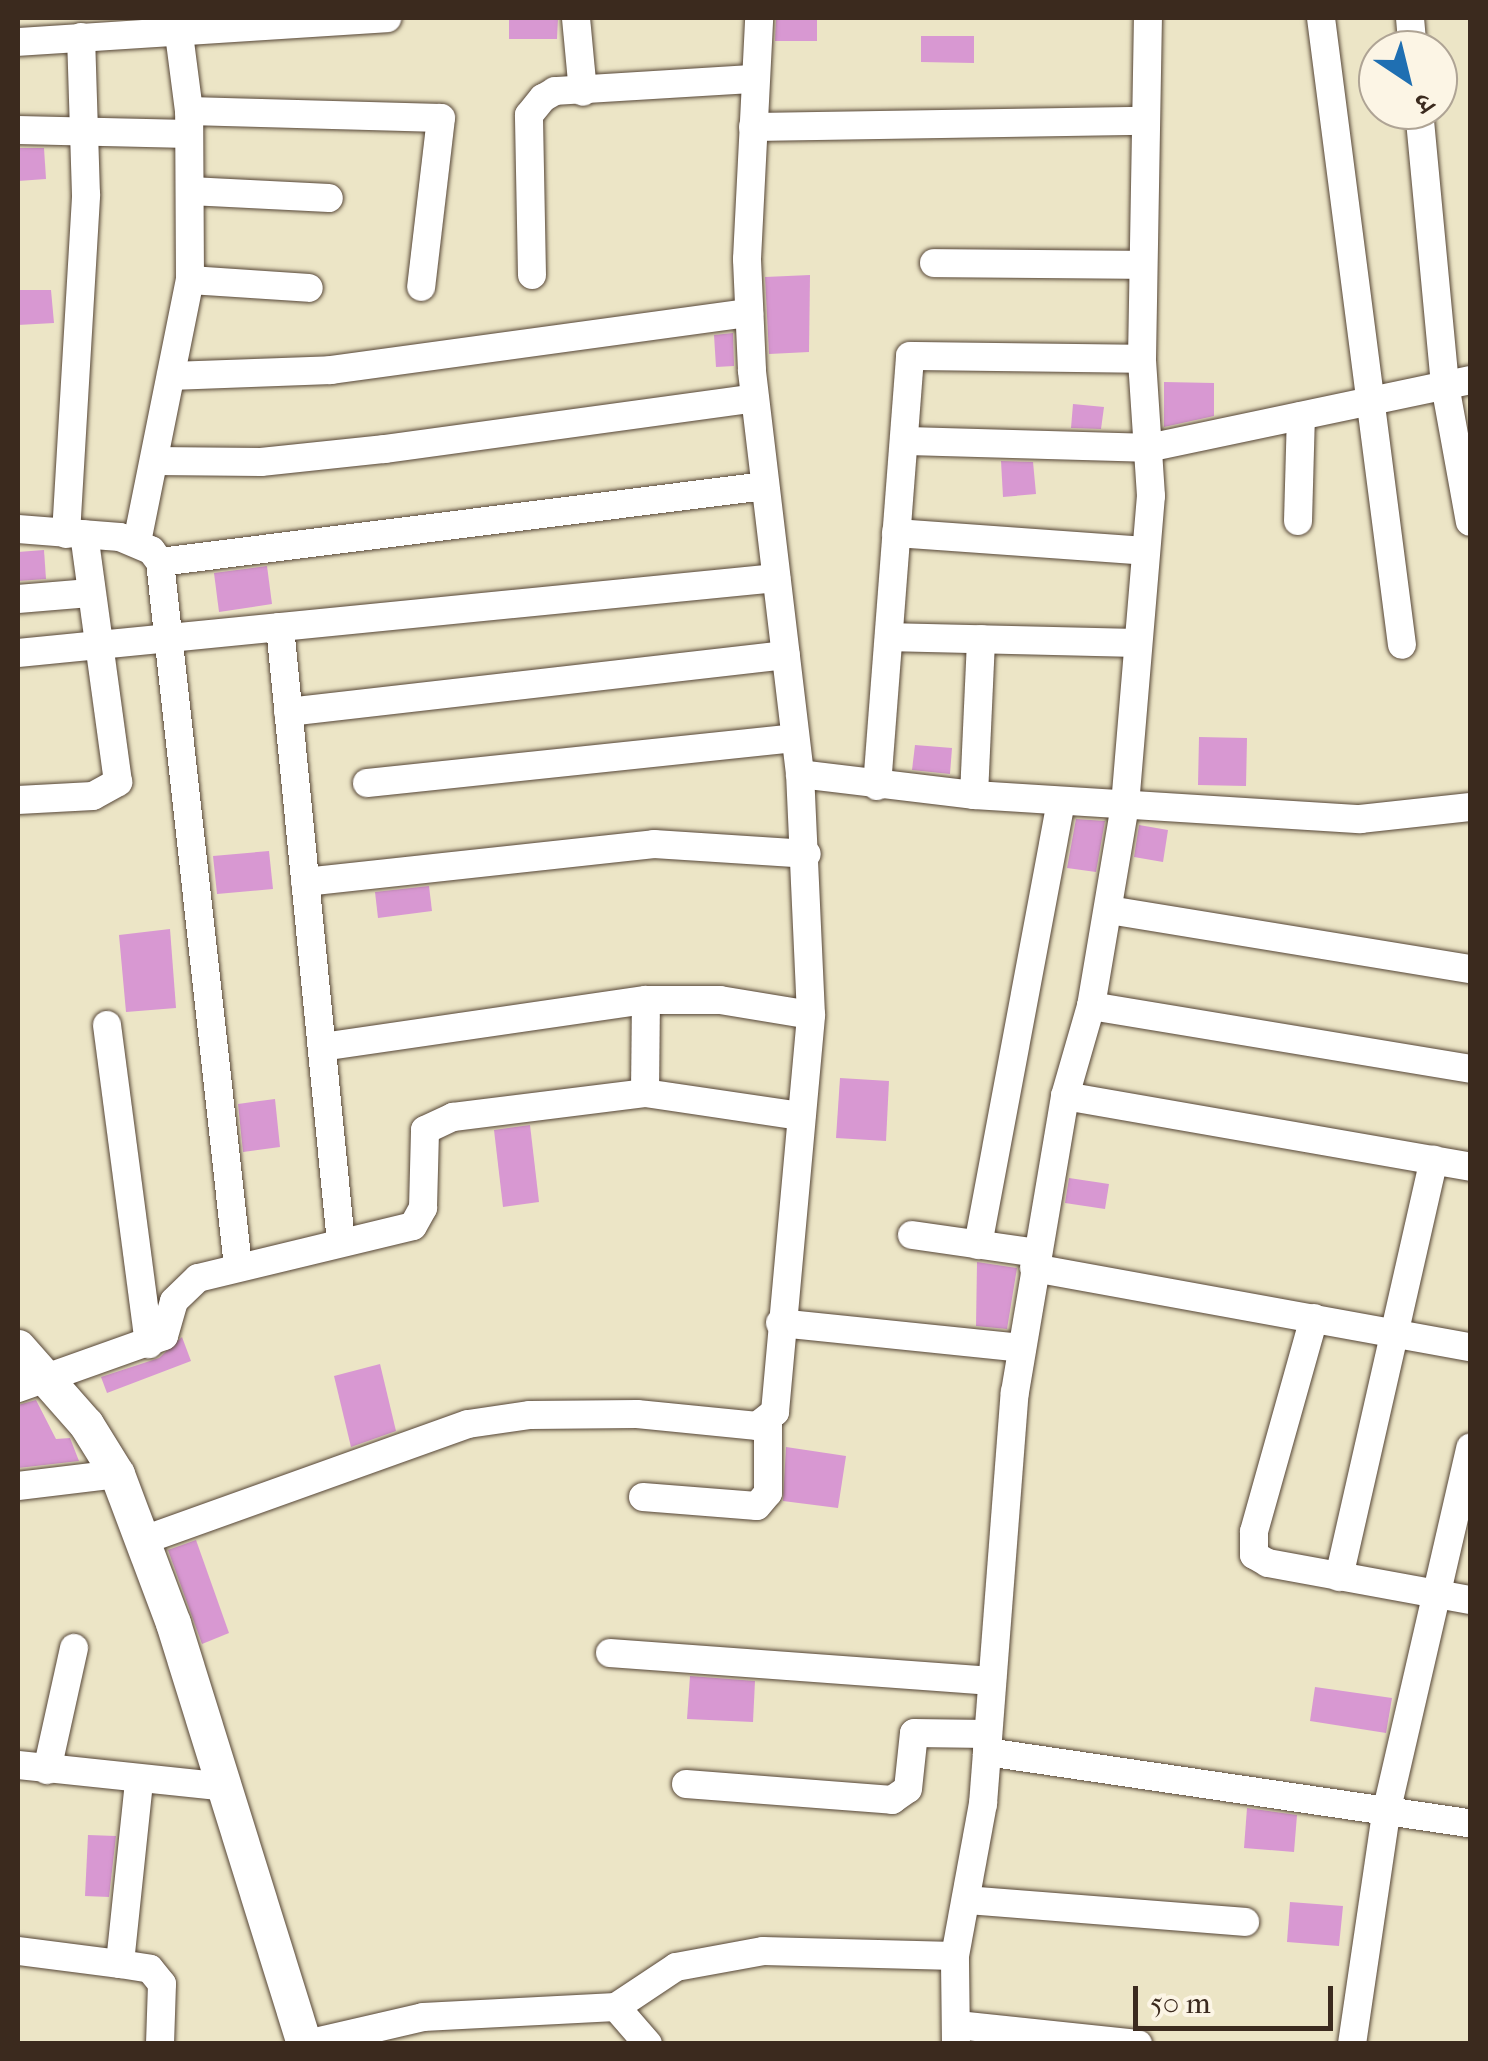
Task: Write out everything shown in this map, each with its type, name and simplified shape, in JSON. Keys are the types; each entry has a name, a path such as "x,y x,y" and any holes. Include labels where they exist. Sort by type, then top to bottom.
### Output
{"street":[{"path":"18,42 178,24 387,18"},
{"path":"576,18 583,92"},
{"path":"144,1540 468,1424 548,1415 637,1414 757,1426 776,1412 780,1323 812,1015 807,854 800,774 754,398 749,314 759,18"},
{"path":"1138,2044 956,2034 955,1956 987,1743 1022,1348 1065,1096 1091,1006 1125,805 1134,643 1145,551 1148,448 1142,358 1148,18"},
{"path":"1321,18 1402,644"},
{"path":"137,542 190,280 189,122 178,24"},
{"path":"18,800 93,796 118,782 101,645 75,534 84,132 81,37"},
{"path":"532,275 529,115 555,91 754,79"},
{"path":"18,130 84,132 189,122 442,118 421,287"},
{"path":"753,127 1146,121"},
{"path":"1421,130 1458,382 1470,522"},
{"path":"190,191 329,198"},
{"path":"934,263 1143,265"},
{"path":"190,280 310,288"},
{"path":"171,376 332,370 749,314"},
{"path":"877,786 910,356 1142,358"},
{"path":"904,441 1148,448 1458,382"},
{"path":"154,460 262,462 350,453 754,398"},
{"path":"1298,521 1301,416"},
{"path":"160,562 766,486"},
{"path":"18,529 137,542 160,562 172,638 238,1266"},
{"path":"896,533 1145,551"},
{"path":"18,653 776,578"},
{"path":"18,599 90,593"},
{"path":"280,627 341,1242"},
{"path":"888,637 1134,643"},
{"path":"974,796 980,639"},
{"path":"288,712 786,655"},
{"path":"368,783 795,738"},
{"path":"800,774 974,796 1360,819 1470,807"},
{"path":"978,1245 1060,802"},
{"path":"305,882 654,844 807,854"},
{"path":"1109,910 1470,968"},
{"path":"322,1046 646,1000 720,1000 812,1015"},
{"path":"646,1000 646,1094"},
{"path":"1091,1006 1470,1069"},
{"path":"107,1025 150,1344"},
{"path":"18,1388 52,1381 150,1344 171,1326 183,1287 238,1266 420,1220 421,1142 436,1123 646,1094 801,1116"},
{"path":"1065,1096 1470,1167"},
{"path":"1338,1577 1434,1160"},
{"path":"912,1235 978,1245 1314,1318 1470,1347"},
{"path":"1314,1318 1252,1546 1268,1563 1436,1597 1470,1600"},
{"path":"780,1323 1022,1348"},
{"path":"18,1347 52,1381 117,1474 144,1540 219,1786 306,2044 376,2036 422,2017 616,2006 676,1966 722,1955 955,1956"},
{"path":"643,1498 757,1506 768,1493 768,1421"},
{"path":"1352,2044 1386,1813 1470,1448"},
{"path":"18,1486 117,1474"},
{"path":"47,1770 74,1648"},
{"path":"610,1652 992,1681"},
{"path":"686,1784 892,1800 908,1788 914,1733 1386,1813 1470,1823"},
{"path":"18,1765 139,1782 219,1786"},
{"path":"120,1964 139,1782"},
{"path":"966,1900 1244,1922"},
{"path":"18,1951 150,1970 162,1984 160,2044"},
{"path":"616,2006 648,2044"}],"building":[{"path":"509,18 558,18 557,39 509,39"},
{"path":"776,18 817,18 817,41 775,41"},
{"path":"921,36 974,36 974,63 921,62"},
{"path":"18,148 44,148 46,179 18,181"},
{"path":"810,275 809,352 769,354 765,277"},
{"path":"18,290 51,290 54,323 18,325"},
{"path":"733,333 734,366 716,367 714,335"},
{"path":"1164,382 1214,383 1214,416 1164,427"},
{"path":"1073,404 1104,407 1101,429 1071,428"},
{"path":"1001,461 1033,462 1036,494 1003,497"},
{"path":"44,550 46,579 18,581 18,552"},
{"path":"267,566 272,604 219,612 214,573"},
{"path":"1199,737 1247,738 1246,786 1198,785"},
{"path":"915,745 952,748 950,774 912,770"},
{"path":"1076,819 1105,821 1096,872 1067,868"},
{"path":"1139,825 1168,830 1163,862 1134,857"},
{"path":"269,851 273,889 217,894 213,856"},
{"path":"429,886 432,911 378,918 375,892"},
{"path":"170,929 176,1008 126,1012 119,935"},
{"path":"840,1078 889,1081 886,1141 836,1138"},
{"path":"275,1099 280,1147 243,1152 238,1104"},
{"path":"530,1125 539,1202 503,1207 494,1130"},
{"path":"1069,1178 1109,1184 1105,1209 1065,1203"},
{"path":"977,1262 1017,1268 1007,1329 976,1326"},
{"path":"182,1337 191,1361 107,1393 101,1377 159,1358"},
{"path":"380,1364 396,1431 351,1447 334,1376"},
{"path":"36,1400 56,1439 70,1438 79,1461 18,1468 18,1405"},
{"path":"786,1447 846,1456 838,1508 783,1501"},
{"path":"196,1540 229,1633 202,1644 168,1550"},
{"path":"690,1676 755,1681 753,1722 687,1719"},
{"path":"1315,1687 1392,1698 1386,1733 1310,1721"},
{"path":"1247,1808 1297,1815 1294,1852 1244,1848"},
{"path":"88,1835 116,1836 109,1897 85,1896"},
{"path":"1290,1902 1343,1906 1339,1946 1287,1942"}]}
